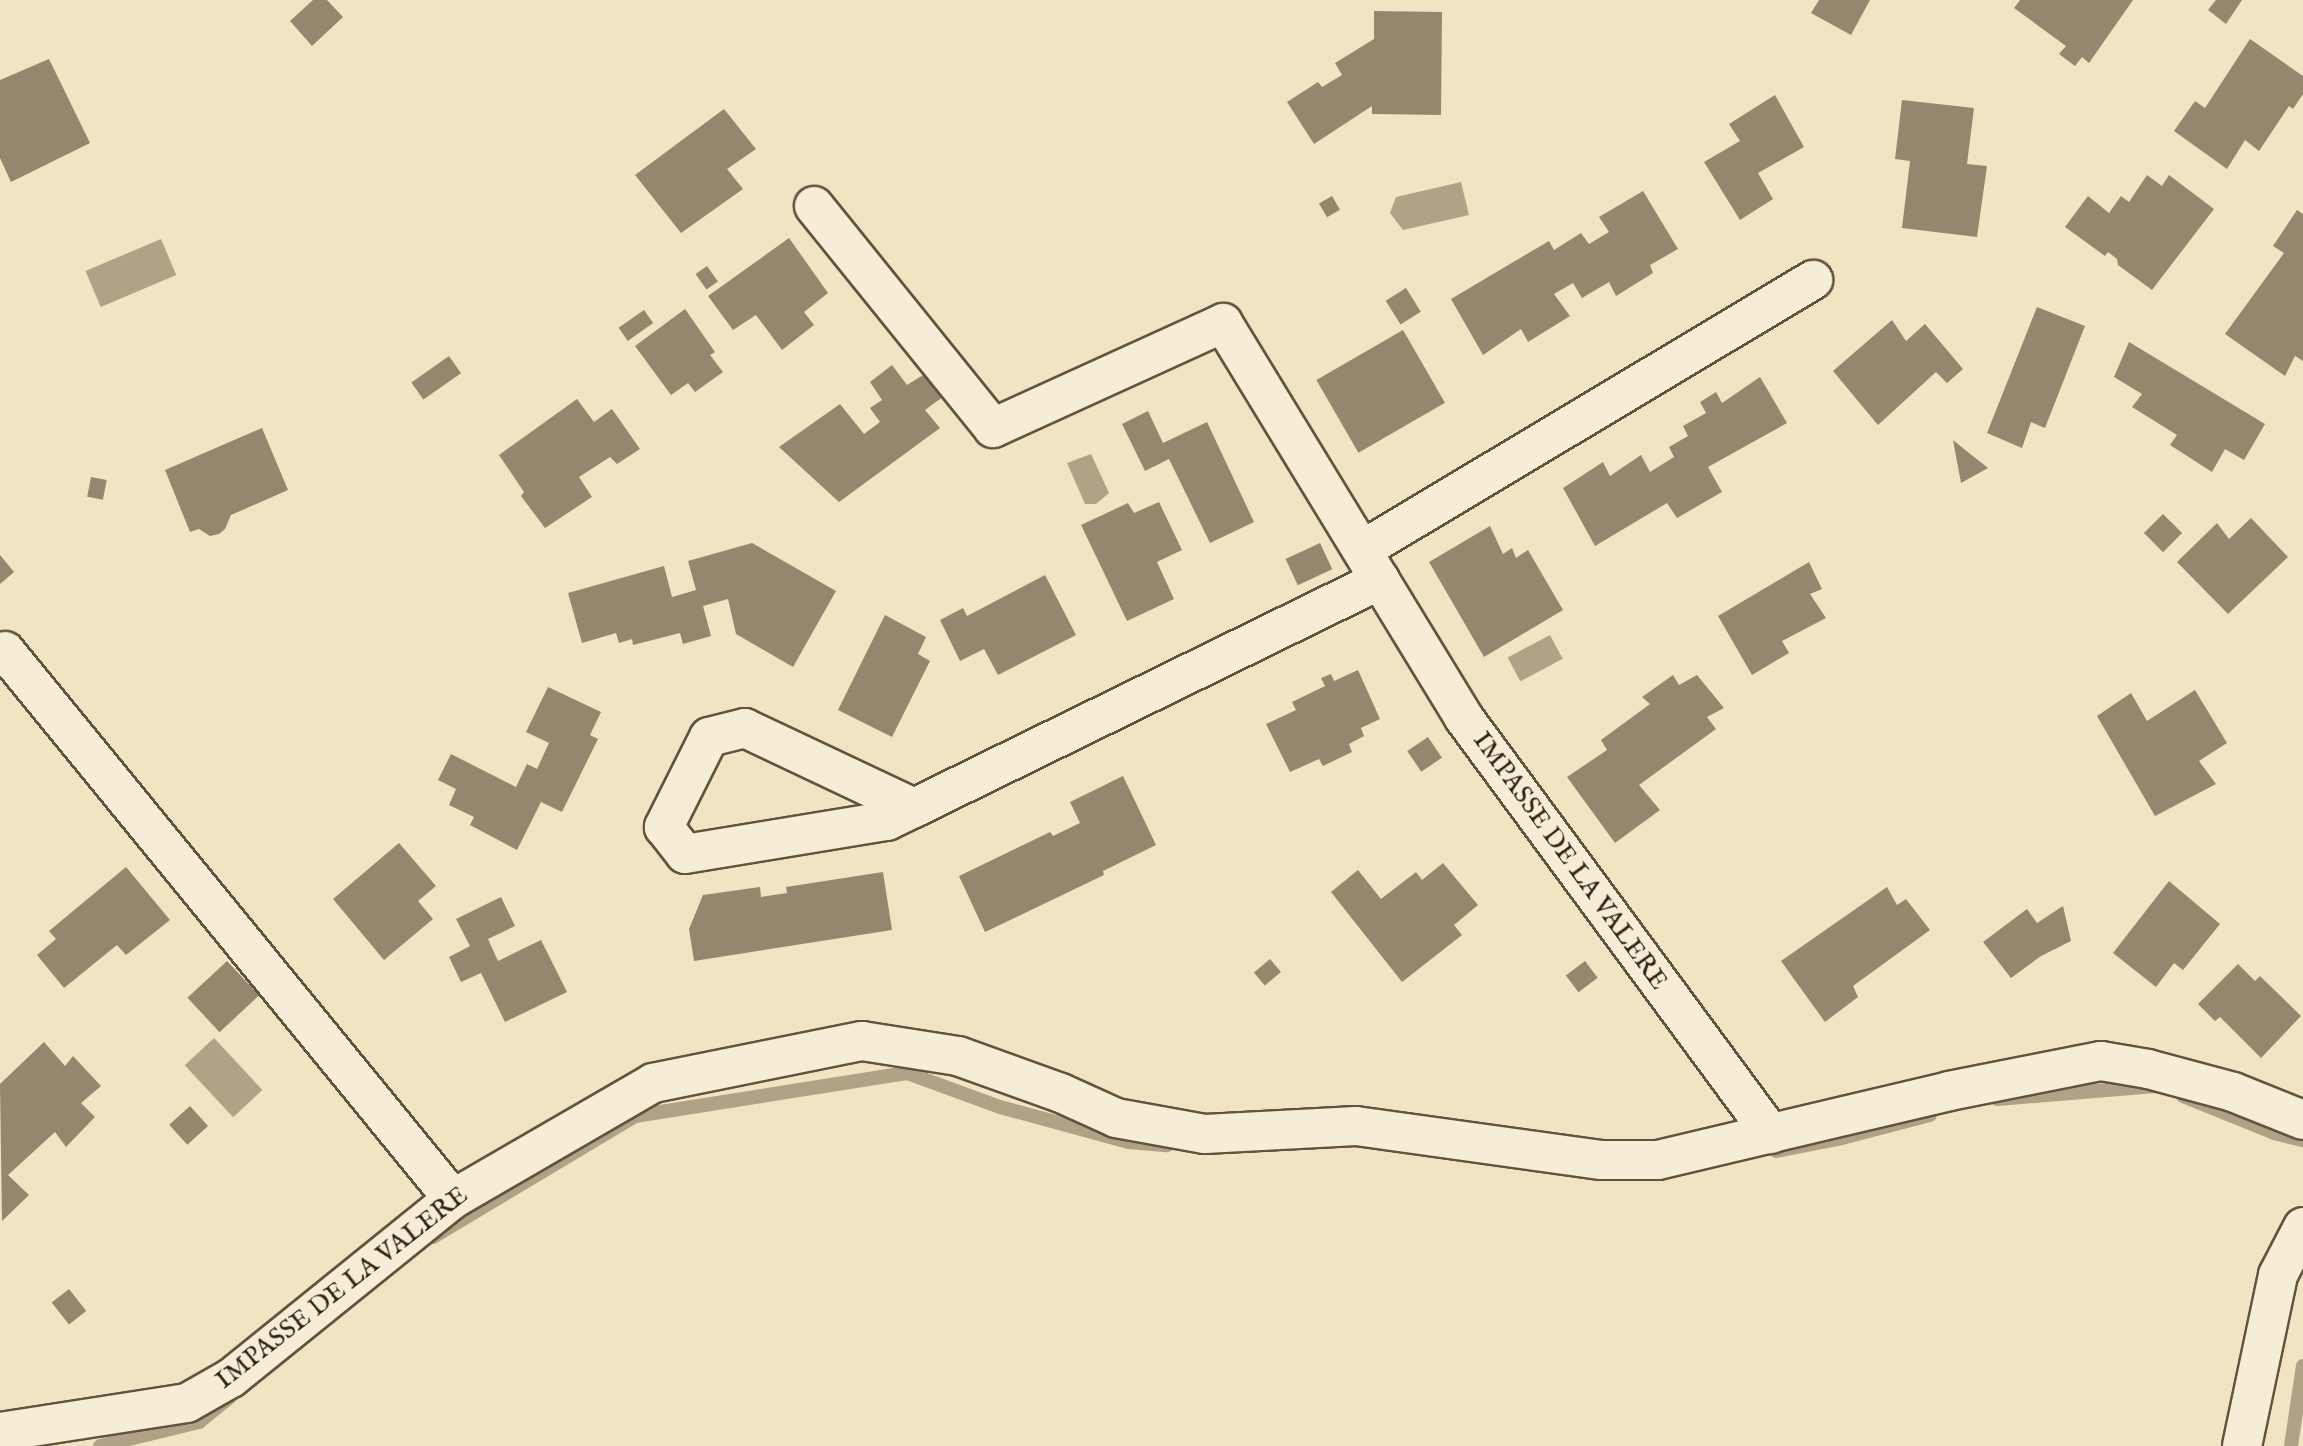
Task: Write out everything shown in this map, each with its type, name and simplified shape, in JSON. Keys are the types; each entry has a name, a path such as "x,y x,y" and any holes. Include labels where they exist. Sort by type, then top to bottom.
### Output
{"street":[{"name":"IMPASSE DE LA VALERE","path":"814,206 993,428 1223,323 1464,718 1771,1134"},
{"path":"914,808 746,728 709,737 664,827 685,854 887,821 914,808 1371,565 1813,280"},
{"path":"5,651 453,1199"},
{"name":"IMPASSE DE LA VALERE","path":"0,1432 187,1403 231,1378 453,1199 653,1083 862,1041 958,1056 1061,1093 1116,1118 1205,1134 1356,1126 1601,1160 1658,1160 1949,1091 2101,1061 2148,1069 2233,1092 2303,1120"},
{"path":"2242,1446 2278,1275 2303,1227"}],"shaded area":[{"path":"1461,182 1469,215 1403,230 1390,213 1396,197"},
{"path":"161,239 176,275 101,307 86,271"},
{"path":"1091,454 1109,493 1096,504 1085,504 1067,463"},
{"path":"1550,635 1563,659 1520,681 1508,658"},
{"path":"214,1038 262,1090 233,1117 185,1065"}],"building":[{"path":"313,0 327,0 343,17 312,46 290,21"},
{"path":"1819,0 1870,0 1851,35 1811,13"},
{"path":"2020,0 2133,0 2089,63 2082,57 2075,66 2059,54 2066,46 2014,8"},
{"path":"2216,0 2242,0 2226,24 2208,10"},
{"path":"1374,11 1442,12 1441,115 1372,114 1372,106 1314,144 1287,102 1318,82 1322,87 1342,75 1335,63 1374,39"},
{"path":"2250,39 2303,76 2303,94 2293,109 2289,106 2259,151 2245,140 2227,169 2174,131 2195,101 2205,108"},
{"path":"49,59 90,143 11,182 0,158 0,80"},
{"path":"1775,95 1804,147 1758,173 1773,199 1740,220 1704,162 1740,141 1729,124"},
{"path":"1902,100 1974,108 1967,164 1987,166 1977,237 1902,228 1910,161 1895,159"},
{"path":"724,109 756,149 727,169 743,189 681,233 635,175"},
{"path":"2147,175 2162,186 2169,175 2214,209 2152,290 2118,265 2117,259 2108,252 2105,256 2065,227 2088,196 2109,213 2121,196 2129,202"},
{"path":"1643,191 1678,249 1650,265 1653,273 1616,296 1609,282 1582,298 1573,283 1554,294 1570,316 1528,342 1521,329 1483,355 1451,299 1549,241 1554,250 1581,233 1589,244 1609,232 1599,217"},
{"path":"1332,196 1340,210 1327,217 1319,204"},
{"path":"2297,210 2303,214 2303,361 2295,356 2285,376 2225,334 2284,253 2273,246"},
{"path":"789,238 828,293 804,312 814,325 782,350 756,315 733,330 708,296"},
{"path":"707,266 718,282 706,290 696,274"},
{"path":"1406,288 1421,312 1400,324 1386,301"},
{"path":"2037,307 2085,326 2045,428 2031,422 2022,448 1987,433"},
{"path":"685,309 715,352 710,355 723,372 695,392 688,383 671,395 635,346"},
{"path":"644,310 653,323 628,341 619,328"},
{"path":"1892,320 1906,341 1925,324 1963,369 1947,383 1936,372 1878,425 1833,371"},
{"path":"1403,330 1445,403 1358,453 1316,380"},
{"path":"2129,342 2265,424 2244,460 2225,449 2212,472 2170,445 2177,435 2132,407 2142,394 2114,377"},
{"path":"449,356 461,373 423,400 411,382"},
{"path":"892,365 907,385 933,369 951,391 925,410 940,428 839,502 779,447 840,404 864,434 880,422 870,408 882,400 870,382"},
{"path":"1760,377 1787,423 1708,467 1722,492 1677,518 1667,503 1595,546 1563,488 1603,462 1610,476 1641,455 1650,472 1674,457 1669,447 1688,436 1683,426 1706,413 1700,402 1716,392 1722,403"},
{"path":"577,399 594,422 612,409 640,449 617,464 610,457 579,477 592,497 545,528 521,496 524,492 499,455"},
{"path":"1148,411 1163,443 1207,422 1254,522 1210,543 1169,459 1145,471 1122,424"},
{"path":"262,428 288,490 231,515 225,529 219,534 210,536 199,529 190,532 165,470"},
{"path":"1953,440 1969,453 1988,468 1961,483"},
{"path":"91,477 107,480 103,500 87,497"},
{"path":"1159,502 1182,550 1157,562 1174,599 1127,621 1081,525 1128,503 1134,513"},
{"path":"2163,514 2182,533 2163,552 2144,533"},
{"path":"2251,518 2288,557 2228,614 2177,562 2217,523 2229,539"},
{"path":"1490,526 1503,554 1512,548 1516,558 1528,550 1563,610 1484,657 1429,562"},
{"path":"752,543 836,591 793,667 736,634 728,599 703,606 711,636 683,644 680,633 633,645 632,639 619,643 616,633 582,643 568,593 664,566 672,597 696,590 688,561"},
{"path":"1320,543 1332,569 1298,585 1286,559"},
{"path":"0,555 14,572 0,584"},
{"path":"1809,562 1822,589 1810,594 1826,618 1782,641 1789,653 1752,675 1718,616"},
{"path":"1045,575 1076,635 998,675 984,649 960,661 940,620 963,608 967,616"},
{"path":"885,615 926,637 918,654 930,661 892,737 838,710"},
{"path":"1358,670 1380,719 1361,728 1364,736 1349,744 1352,752 1323,766 1319,759 1290,772 1266,724 1296,710 1292,702 1325,686 1321,678 1331,674 1334,681"},
{"path":"1673,675 1679,685 1697,675 1724,708 1707,717 1716,729 1639,785 1660,810 1615,843 1567,777 1607,750 1601,740 1650,704 1642,697"},
{"path":"548,687 601,712 590,735 598,739 562,812 541,802 517,850 470,825 474,817 449,805 456,789 438,780 451,754 516,787 527,764 537,769 549,743 526,732"},
{"path":"2195,690 2227,743 2199,761 2216,784 2155,816 2097,716 2131,693 2147,721"},
{"path":"1428,737 1442,758 1421,772 1407,751"},
{"path":"1123,776 1156,845 1103,871 1104,875 985,932 959,876 1050,832 1053,836 1080,823 1070,802"},
{"path":"399,843 436,886 418,901 433,919 384,960 333,899"},
{"path":"1443,863 1478,905 1454,925 1462,935 1402,982 1331,892 1358,870 1381,899 1416,872 1422,880"},
{"path":"126,867 170,920 126,955 117,945 64,988 37,955 56,939 49,931"},
{"path":"883,872 892,930 694,961 689,929 703,895 760,887 761,897 787,893 786,887"},
{"path":"2169,881 2220,924 2183,970 2174,963 2156,987 2113,953"},
{"path":"1887,887 1897,905 1906,899 1930,930 1853,986 1858,997 1825,1022 1781,961"},
{"path":"501,897 515,926 488,939 498,961 541,940 567,992 505,1022 481,973 461,982 449,957 470,946 456,919"},
{"path":"2063,906 2071,941 2041,956 2011,978 1983,942 2027,909 2037,923"},
{"path":"1270,959 1281,972 1265,986 1254,972"},
{"path":"227,961 259,995 220,1032 188,998"},
{"path":"1585,961 1598,978 1578,992 1566,975"},
{"path":"2238,964 2255,981 2260,976 2301,1016 2261,1058 2220,1017 2215,1021 2198,1004"},
{"path":"44,1042 65,1066 73,1056 101,1086 81,1103 95,1117 66,1147 55,1132 8,1175 29,1195 2,1221 0,1084"},
{"path":"190,1106 208,1126 187,1145 169,1125"},
{"path":"69,1289 86,1311 69,1325 52,1303"}],"waterway":[{"path":"433,1237 635,1116 907,1073 1000,1107 1129,1142 1167,1145"},
{"path":"1997,1099 2155,1086"},
{"path":"2183,1096 2274,1133 2303,1140"},
{"path":"1776,1151 1838,1139 1930,1115"},
{"path":"2291,1446 2303,1366"},
{"path":"100,1446 199,1422 230,1397"}]}
